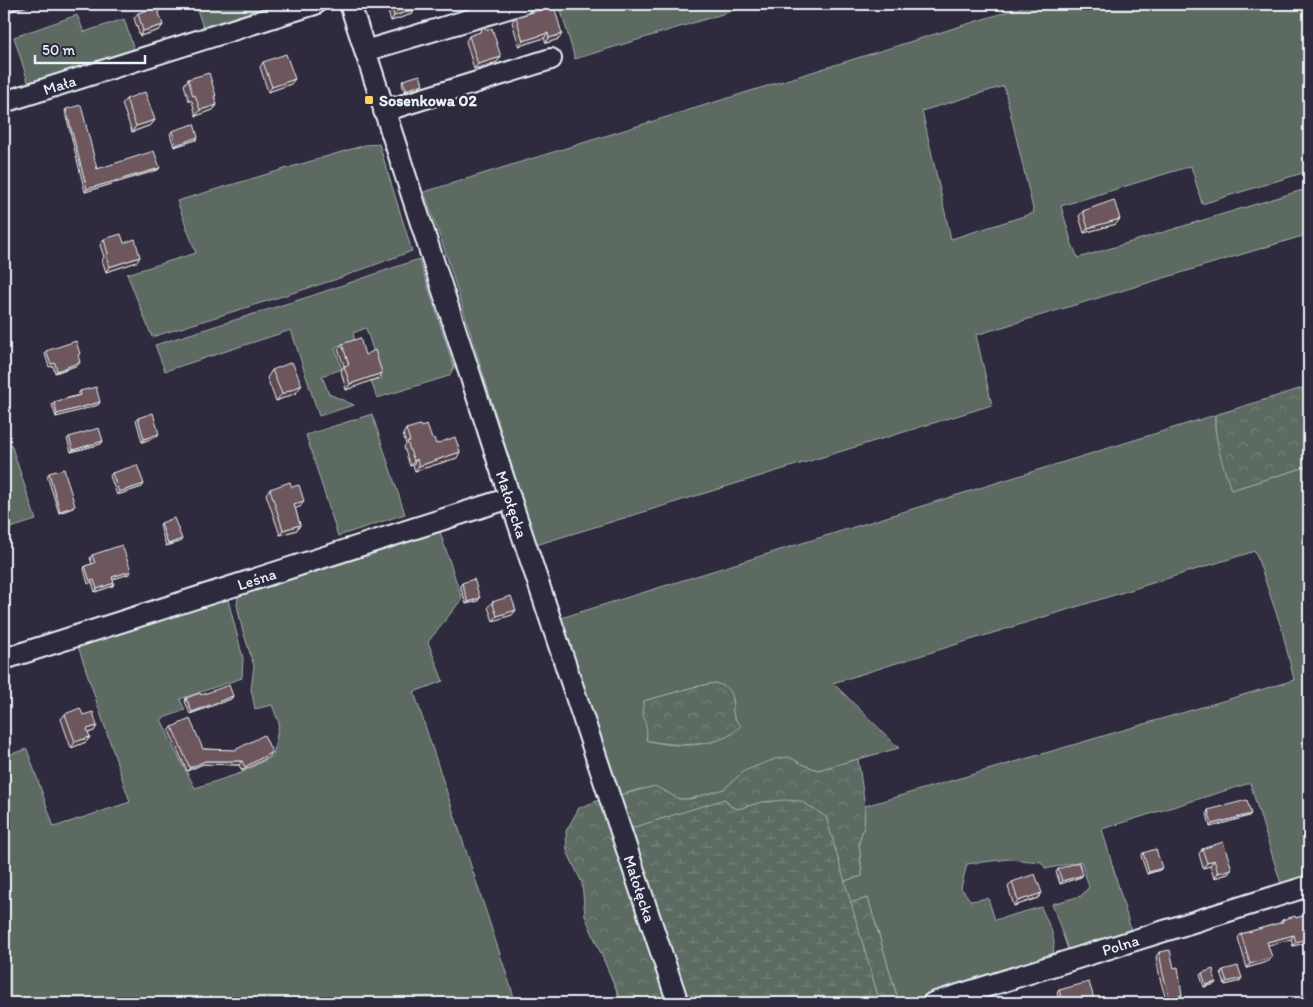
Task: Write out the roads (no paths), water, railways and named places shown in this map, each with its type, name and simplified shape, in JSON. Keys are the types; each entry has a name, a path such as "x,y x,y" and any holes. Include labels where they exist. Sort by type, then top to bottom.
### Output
{"street":[{"name":"Mała","path":"4,102 315,4"},
{"name":"Małołęcka","path":"350,4 510,498 678,1003"},
{"path":"365,51 522,4"},
{"path":"384,111 551,59"},
{"name":"Leśna","path":"4,659 510,498"},
{"name":"Polna","path":"933,1003 1309,886"}],"place":[{"name":"Sosenkowa 02","path":"369,100"}]}
